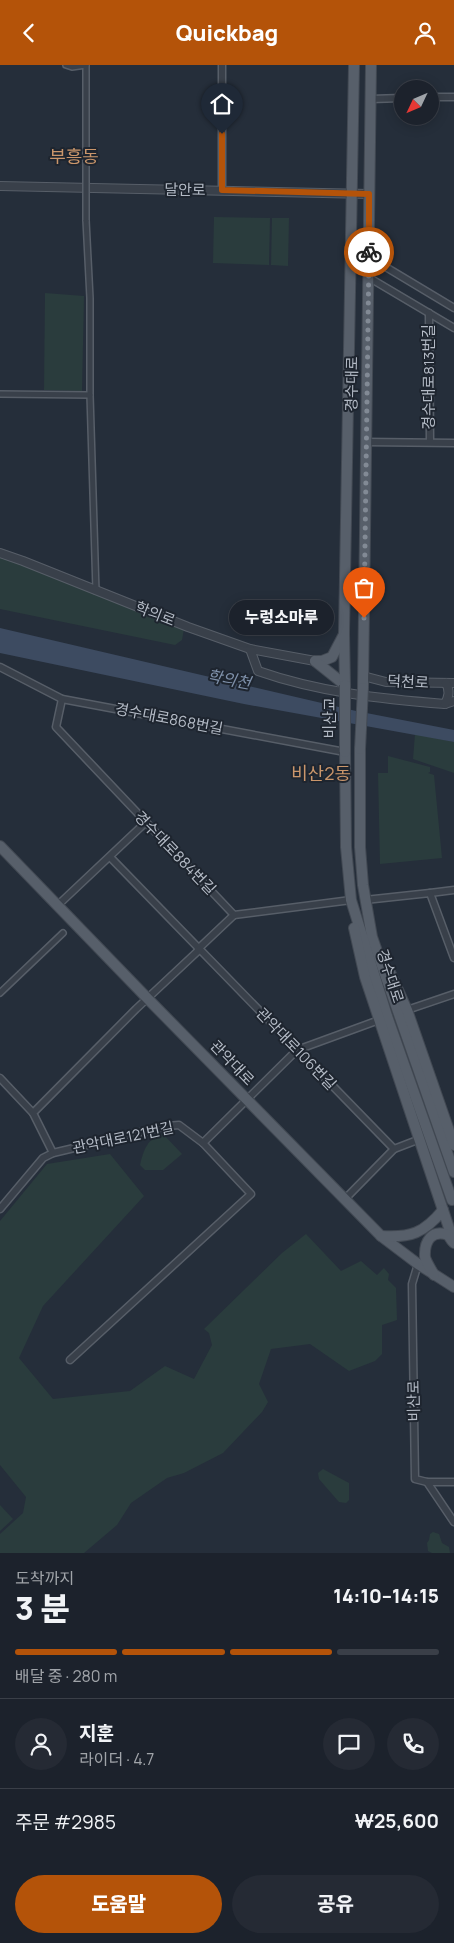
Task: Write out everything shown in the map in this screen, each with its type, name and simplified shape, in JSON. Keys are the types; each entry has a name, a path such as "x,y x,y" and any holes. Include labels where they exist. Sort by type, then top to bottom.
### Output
{"main road":[{"name":"경수대로","path":"345,685 344,633 355,65"},
{"name":"경수대로","path":"363,688 370,65"},
{"path":"315,661 322,661 332,657 344,633"},
{"path":"315,661 345,685"},
{"name":"비산교","path":"344,751 345,685"},
{"name":"비산교","path":"360,749 363,688"},
{"name":"경수대로","path":"360,749 360,847 365,900 372,937 454,1172"},
{"name":"경수대로","path":"344,751 346,847 351,900 387,1016 452,1200"},
{"name":"관악대로","path":"0,846 381,1236 418,1264 454,1287"},
{"path":"351,900 354,934 365,977 454,1244"},
{"path":"372,937 397,984 451,1127 454,1145"},
{"path":"443,1210 454,1229"},
{"path":"381,1236 401,1237 419,1232 435,1220 443,1210"},
{"path":"434,1275 425,1258 427,1241 434,1234 442,1233 448,1235 454,1244"}],"street":[{"path":"66,65 72,67 86,65 86,220 90,298 90,395 96,591"},
{"path":"222,65 222,190"},
{"path":"439,97 454,97"},
{"path":"370,99 394,98"},
{"name":"달안로","path":"0,186 369,194"},
{"name":"경수대로813번길","path":"369,257 454,307"},
{"name":"경수대로813번길","path":"368,277 454,328"},
{"name":"경수대로813번길","path":"429,313 430,441"},
{"path":"0,394 90,395"},
{"path":"366,442 430,441 454,443"},
{"name":"학의로","path":"0,553 250,649 315,661"},
{"path":"250,649 258,671 286,681 379,699 445,704 454,701"},
{"name":"경수대로868번길","path":"0,667 62,699 344,751"},
{"name":"덕천로","path":"363,676 386,682 450,683"},
{"path":"445,704 449,696 450,683"},
{"name":"경수대로884번길","path":"62,699 56,727 234,915"},
{"path":"58,905 146,822"},
{"name":"관악대로106번길","path":"110,857 394,1149"},
{"path":"365,900 454,890"},
{"path":"430,893 454,958"},
{"path":"33,1113 234,915 351,900"},
{"path":"0,993 63,933"},
{"path":"406,1010 454,994"},
{"path":"70,1360 250,1194 202,1143 297,1050 379,1020"},
{"path":"0,1078 33,1113 53,1153"},
{"name":"관악대로121번길","path":"0,1209 43,1158 53,1153 167,1126 179,1125 202,1143"},
{"path":"345,1199 394,1149 420,1139"},
{"name":"비산로","path":"418,1264 412,1284 415,1479 427,1482 454,1522"},
{"path":"427,1482 454,1482"}],"shaded area":[{"path":"214,217 270,218 269,265 213,263"},
{"path":"272,218 289,218 288,266 271,265"},
{"path":"45,293 84,296 82,391 44,390"},
{"path":"0,557 23,564 184,629 182,640 175,645 0,609"},
{"path":"415,734 454,742 454,773 413,759"},
{"path":"388,756 430,767 430,772 428,773 434,775 442,858 380,864 378,773 388,773"},
{"path":"163,1134 182,1154 163,1170 145,1170 140,1165 147,1145 154,1138"},
{"path":"110,1154 144,1196 43,1306 19,1358 53,1399 130,1391 165,1366 194,1379 212,1345 209,1333 204,1329 282,1253 306,1234 341,1271 361,1261 377,1275 384,1268 389,1274 388,1280 396,1288 397,1320 382,1325 382,1354 375,1361 349,1371 310,1344 271,1349 259,1384 268,1402 262,1412 223,1453 184,1473 167,1478 131,1503 117,1525 84,1553 0,1553 0,1534 23,1513 26,1497 0,1465 0,1221 47,1164"},
{"path":"323,1469 349,1483 349,1500 346,1503 339,1502 319,1479 318,1473"},
{"path":"0,1505 13,1519 0,1531"},
{"path":"433,1532 439,1534 442,1543 449,1547 450,1553 432,1553 428,1551 427,1543 430,1534"}],"water":[{"name":"학의천","path":"0,628 356,711 454,730 454,742 244,704 0,653"}],"way so far":[{"path":"364,618 369,252"}],"place":[{"name":"누렁소마루","path":"364,618"}],"district":[{"name":"부흥동","path":"74,157"},
{"name":"비산2동","path":"321,774"}],"route":[{"path":"222,134 222,190 369,194 369,252"}]}
